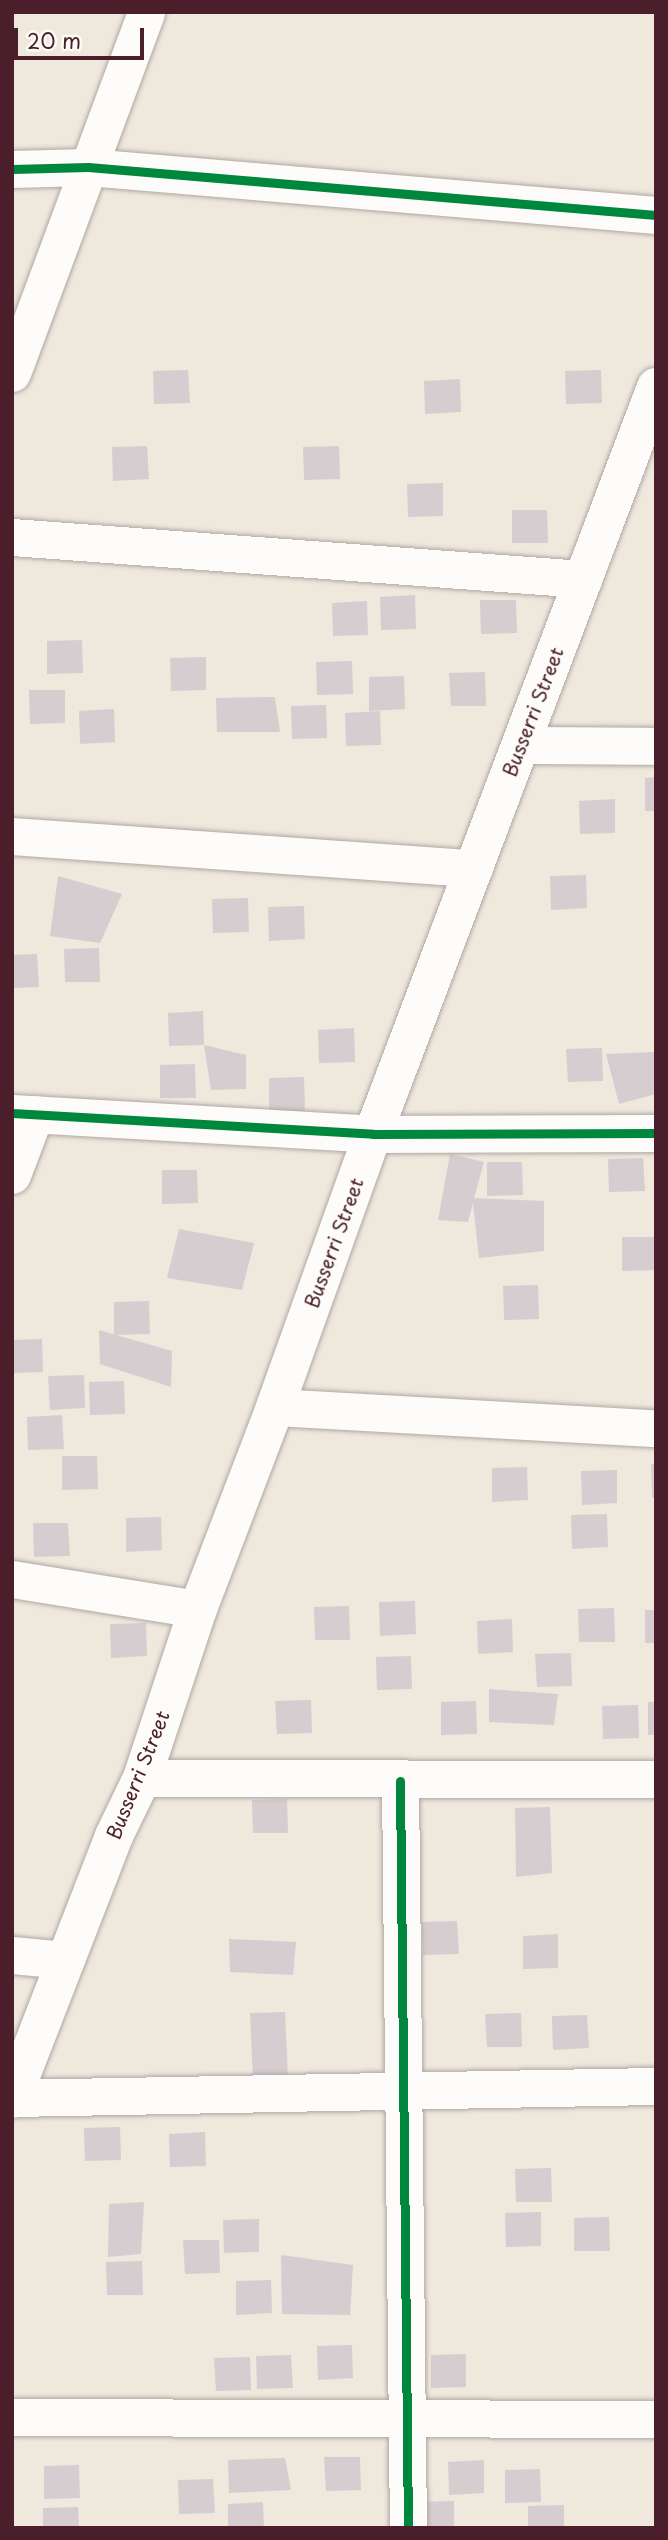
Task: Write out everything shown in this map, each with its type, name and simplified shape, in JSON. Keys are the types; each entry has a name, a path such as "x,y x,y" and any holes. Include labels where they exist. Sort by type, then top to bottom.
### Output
{"main road":[{"name":"Busserri Street","path":"12,2098 65,1960 142,1778 198,1609 275,1408 373,1134 654,395"}],"street":[{"path":"17,361 146,12"},
{"path":"12,169 88,167 656,215"},
{"path":"12,310 17,361"},
{"path":"12,537 583,579"},
{"path":"520,745 656,746"},
{"path":"12,836 474,868"},
{"path":"12,1175 24,1114 373,1134 656,1133"},
{"path":"275,1408 656,1428"},
{"path":"12,1579 198,1609"},
{"path":"142,1778 400,1781 656,1779"},
{"path":"400,1781 408,2528"},
{"path":"12,1955 65,1960"},
{"path":"12,2098 656,2087"},
{"path":"12,2417 656,2419"}],"building":[{"path":"188,370 190,403 154,404 153,371"},
{"path":"601,370 602,403 566,404 565,371"},
{"path":"460,379 461,412 425,414 424,381"},
{"path":"147,446 149,479 113,481 112,447"},
{"path":"339,446 340,479 304,480 303,447"},
{"path":"443,483 443,516 408,517 407,484"},
{"path":"512,510 547,510 548,543 512,543"},
{"path":"415,595 416,629 381,630 380,597"},
{"path":"480,600 516,600 517,633 481,634"},
{"path":"367,601 368,635 333,636 332,603"},
{"path":"82,640 83,673 47,674 47,641"},
{"path":"206,657 206,690 171,691 170,658"},
{"path":"352,661 353,694 317,695 316,662"},
{"path":"485,672 486,706 451,706 449,673"},
{"path":"404,676 405,709 369,711 369,677"},
{"path":"29,690 65,690 65,723 30,724"},
{"path":"275,697 280,732 217,732 216,698"},
{"path":"326,705 327,738 292,739 291,706"},
{"path":"114,709 115,742 80,744 79,711"},
{"path":"380,711 381,745 346,746 345,713"},
{"path":"656,777 656,811 645,811 645,778"},
{"path":"615,799 615,833 580,834 579,801"},
{"path":"586,875 587,908 551,910 550,876"},
{"path":"58,876 122,894 100,943 50,936"},
{"path":"248,898 249,932 213,933 212,899"},
{"path":"304,906 305,939 269,941 268,907"},
{"path":"99,948 100,982 65,982 64,949"},
{"path":"37,954 39,987 12,988 12,955"},
{"path":"203,1011 204,1045 169,1046 168,1013"},
{"path":"354,1028 355,1062 319,1063 318,1030"},
{"path":"204,1045 246,1055 246,1089 211,1090"},
{"path":"602,1048 603,1081 568,1082 566,1049"},
{"path":"656,1052 656,1094 619,1104 606,1054"},
{"path":"195,1064 196,1098 160,1098 160,1065"},
{"path":"304,1077 305,1111 269,1111 269,1078"},
{"path":"450,1154 484,1162 474,1198 544,1201 544,1251 479,1258 473,1203 468,1222 438,1220"},
{"path":"643,1158 645,1191 609,1192 608,1159"},
{"path":"487,1162 522,1162 523,1195 487,1196"},
{"path":"162,1170 197,1170 198,1203 162,1204"},
{"path":"179,1229 254,1243 242,1290 167,1278"},
{"path":"622,1237 656,1237 656,1270 622,1271"},
{"path":"538,1285 539,1319 504,1320 503,1286"},
{"path":"149,1301 150,1334 114,1335 114,1302"},
{"path":"99,1330 172,1351 171,1387 100,1364"},
{"path":"42,1339 43,1372 12,1373 12,1340"},
{"path":"84,1375 85,1408 50,1410 48,1376"},
{"path":"124,1381 125,1414 90,1415 89,1382"},
{"path":"62,1415 64,1449 28,1450 27,1417"},
{"path":"62,1456 97,1456 98,1489 62,1490"},
{"path":"651,1464 656,1464 656,1497 652,1498"},
{"path":"527,1467 528,1500 492,1502 492,1468"},
{"path":"617,1470 617,1503 582,1505 581,1471"},
{"path":"607,1514 608,1547 572,1549 571,1515"},
{"path":"161,1517 162,1550 126,1552 126,1518"},
{"path":"33,1523 68,1523 70,1556 34,1557"},
{"path":"415,1601 416,1634 380,1636 379,1602"},
{"path":"349,1606 350,1640 315,1640 314,1607"},
{"path":"614,1608 615,1642 579,1642 578,1609"},
{"path":"645,1610 656,1610 656,1643 645,1643"},
{"path":"512,1619 513,1652 478,1654 477,1621"},
{"path":"146,1623 147,1656 111,1658 110,1624"},
{"path":"571,1653 572,1686 537,1687 535,1654"},
{"path":"411,1656 412,1689 377,1690 376,1657"},
{"path":"489,1689 558,1694 554,1725 489,1722"},
{"path":"311,1700 312,1733 277,1734 275,1701"},
{"path":"476,1701 477,1734 441,1735 441,1702"},
{"path":"648,1702 656,1702 656,1735 648,1735"},
{"path":"638,1705 639,1738 603,1739 602,1706"},
{"path":"287,1799 288,1833 253,1833 252,1800"},
{"path":"550,1807 552,1873 516,1877 515,1808"},
{"path":"457,1921 459,1954 423,1955 422,1922"},
{"path":"558,1934 558,1968 523,1969 523,1936"},
{"path":"229,1939 296,1942 293,1975 230,1972"},
{"path":"285,2012 288,2078 253,2080 250,2013"},
{"path":"521,2013 522,2047 487,2047 485,2014"},
{"path":"587,2015 589,2048 553,2050 552,2016"},
{"path":"120,2127 121,2160 85,2161 84,2128"},
{"path":"205,2132 206,2166 170,2167 169,2134"},
{"path":"551,2168 552,2202 516,2202 515,2169"},
{"path":"144,2202 141,2254 108,2257 109,2204"},
{"path":"541,2212 541,2246 506,2247 505,2213"},
{"path":"609,2217 610,2251 574,2251 574,2218"},
{"path":"259,2219 259,2252 224,2253 223,2220"},
{"path":"183,2240 219,2240 220,2273 185,2274"},
{"path":"281,2255 353,2265 350,2315 282,2314"},
{"path":"142,2261 143,2295 107,2295 106,2262"},
{"path":"271,2280 272,2313 236,2315 236,2281"},
{"path":"352,2345 353,2378 318,2380 317,2346"},
{"path":"466,2354 466,2387 431,2388 431,2355"},
{"path":"291,2355 293,2388 257,2389 256,2356"},
{"path":"250,2357 251,2390 216,2391 214,2358"},
{"path":"324,2457 360,2457 361,2490 326,2491"},
{"path":"285,2458 291,2490 229,2493 228,2460"},
{"path":"484,2460 484,2493 449,2495 448,2462"},
{"path":"79,2465 80,2498 44,2499 44,2466"},
{"path":"540,2469 541,2502 505,2503 505,2470"},
{"path":"213,2479 215,2513 179,2514 178,2480"},
{"path":"454,2501 454,2528 419,2528 418,2502"},
{"path":"263,2502 264,2528 228,2528 228,2504"},
{"path":"564,2505 564,2528 528,2528 528,2506"},
{"path":"78,2507 79,2528 43,2528 43,2508"}],"cycle path":[{"path":"12,169 88,167 656,215"},
{"path":"12,1113 373,1134 656,1133"},
{"path":"400,1781 408,2528"}]}
